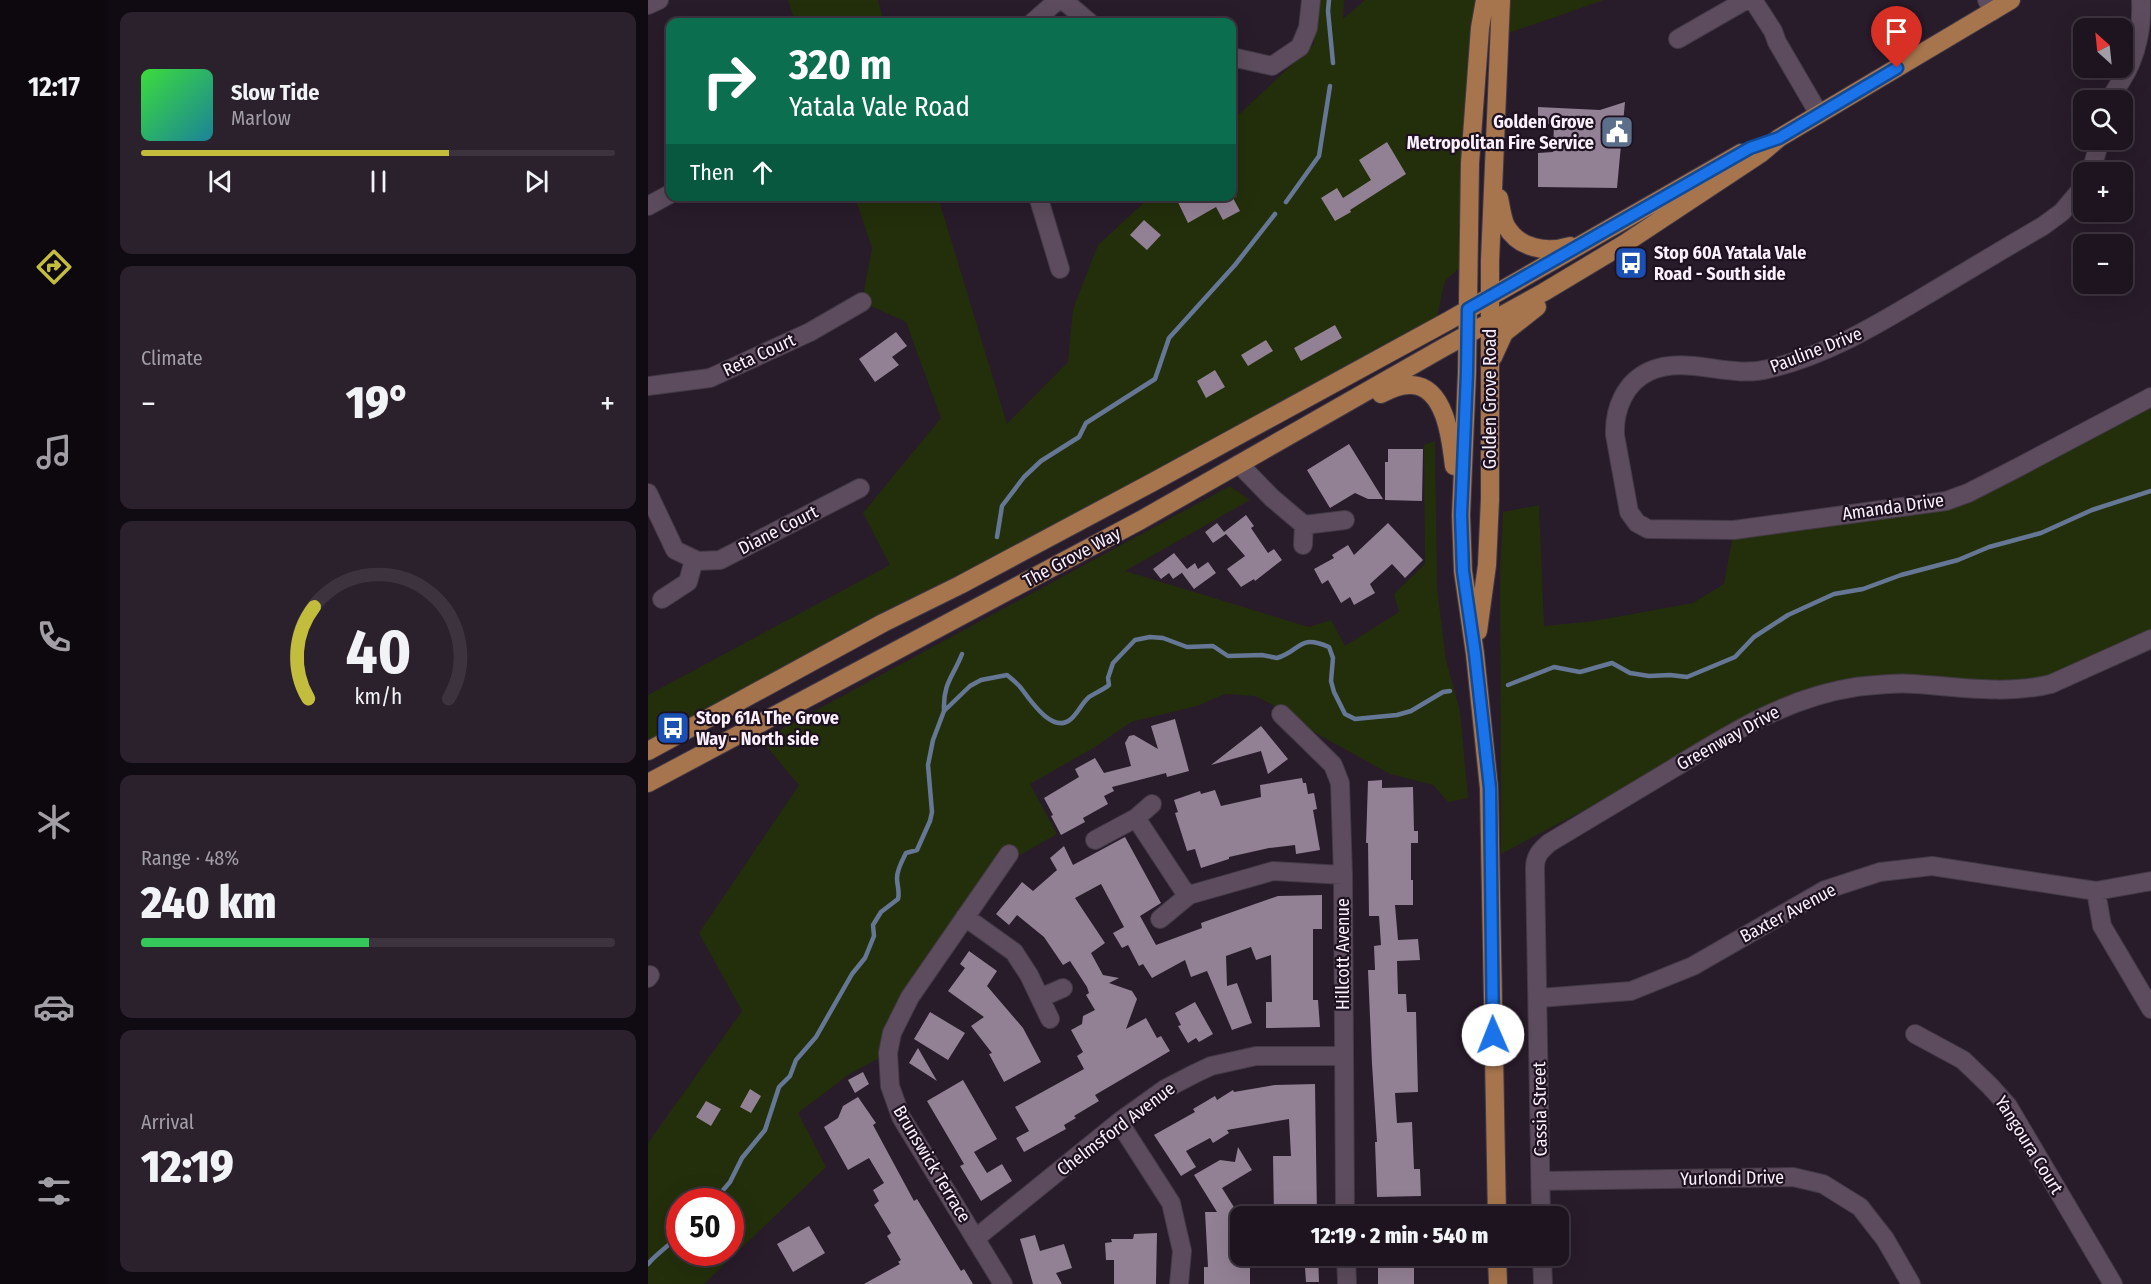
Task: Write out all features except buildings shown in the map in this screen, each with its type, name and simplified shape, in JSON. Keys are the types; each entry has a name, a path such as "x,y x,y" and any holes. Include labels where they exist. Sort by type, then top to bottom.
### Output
{"main road":[{"name":"Golden Grove Road","path":"1485,0 1480,28 1470,163 1468,334 1461,515 1463,571 1490,788 1497,1206"},
{"name":"Golden Grove Road","path":"1475,654 1487,565 1490,500 1490,261 1501,0"},
{"path":"1491,364 1504,333 1582,270 1760,154 1779,138 1990,5 2011,0"},
{"name":"The Grove Way","path":"648,751 883,623 960,585 1153,482 1468,309 1750,148 1779,138"},
{"path":"1495,176 1505,224 1524,244 1548,250 1586,241"},
{"name":"The Grove Way","path":"648,783 1141,520 1582,270"},
{"path":"1286,438 1398,387 1419,386 1437,400 1444,414 1450,433 1461,515"},
{"path":"1497,1266 1498,1284"}],"street":[{"path":"648,5 659,0"},
{"path":"1038,18 1058,0"},
{"path":"1063,0 1084,18"},
{"path":"1236,58 1272,66 1300,47 1308,28 1311,0"},
{"path":"1678,39 1746,0"},
{"path":"1753,0 1820,114"},
{"path":"2116,90 2131,63 2137,45 2141,0"},
{"path":"648,206 666,196"},
{"name":"Pauline Drive","path":"1626,501 1614,423 1623,396 1632,384 1650,371 1675,365 1748,372 1766,370 1855,337 2043,226 2062,212 2073,199"},
{"path":"1040,201 1060,269"},
{"name":"Reta Court","path":"648,386 710,378 810,332 862,302"},
{"name":"Amanda Drive","path":"1626,501 1629,512 1637,523 1648,529 1734,530 1946,501 1968,493 2151,396"},
{"path":"1239,464 1272,498 1305,525 1345,520"},
{"name":"Diane Court","path":"694,560 720,560 860,488"},
{"path":"648,493 675,550 694,560 688,582 662,599"},
{"path":"1303,545 1305,525"},
{"name":"Greenway Drive","path":"1535,858 1548,843 1736,730 1778,709 1820,695 1884,684 1990,690 2034,688 2051,684 2151,639"},
{"name":"Hillcott Avenue","path":"1281,714 1327,758 1337,774 1341,792 1345,1206"},
{"path":"1095,840 1136,818 1152,804"},
{"path":"1136,818 1189,895"},
{"name":"Brunswick Terrace","path":"1003,1284 901,1118 890,1086 888,1053 898,1018 910,997 1009,854"},
{"name":"Cassia Street","path":"1535,858 1542,1206"},
{"name":"Baxter Avenue","path":"1539,998 1631,991 1693,966 1825,890 1880,872 1932,867 2096,891 2151,881"},
{"path":"1160,919 1189,895 1273,871 1343,875"},
{"path":"2096,891 2102,926 2151,1009"},
{"path":"965,917 1014,952 1029,975 1050,1019"},
{"path":"1041,998 1063,987"},
{"name":"Yangoura Court","path":"1916,1034 1963,1060 2008,1106 2113,1284"},
{"name":"Chelmsford Avenue","path":"976,1238 1119,1122 1165,1089 1211,1066 1256,1056 1344,1056"},
{"path":"1119,1122 1171,1203 1182,1251 1179,1284"},
{"name":"Yurlondi Drive","path":"1541,1181 1793,1176 1823,1184 1860,1207 1885,1239 1911,1284"},
{"path":"1346,1266 1347,1284"},
{"path":"1542,1266 1543,1284"}],"green space":[{"path":"788,0 878,0 883,18 794,18"},
{"path":"1313,0 1344,0 1343,19 1365,0 1492,0 1468,260 1445,281 1435,325 648,750 648,695 890,565 863,513 941,418 906,322 862,302 872,248 856,201 939,201 1007,424 1068,362 1073,309 1098,245 1146,201 1236,201 1236,117 1314,44"},
{"path":"1501,0 1604,0 1500,36"},
{"path":"2151,395 2151,635 2034,688 1884,684 1736,730 1501,854 1500,572 1503,512 1539,505 1544,626 1594,621 1693,603 1724,584 1734,530 1936,503"},
{"path":"1435,441 1437,588 1446,660 1460,711 1468,798 1448,802 1433,785 1390,774 1281,714 1273,705 1255,696 1225,694 1197,706 1131,722 1095,747 1030,784 1057,834 1020,855 1014,849 965,917 888,1053 848,1075 798,1113 826,1167 744,1246 744,1188 666,1188 666,1266 723,1266 704,1284 648,1284 648,1143 742,1011 699,933 799,785 761,740 1230,486 1250,500 1125,571 1309,627 1331,620 1345,646 1399,612 1394,594 1425,564 1424,445"}],"waterway":[{"path":"1329,0 1333,63"},
{"path":"1286,202 1319,156 1330,86"},
{"path":"997,537 1002,506 1024,477 1041,461 1079,437 1086,423 1155,379 1169,338 1235,265 1275,214"},
{"path":"1508,685 1554,667 1580,672 1612,663 1630,673 1687,677 1735,657 1754,637 1788,615 1834,594 1863,589 1901,575 1958,560 1989,547 2041,533 2092,510 2151,491"},
{"path":"725,1188 742,1158 765,1130 779,1087 790,1076 796,1060 816,1037 852,974 865,958 874,936 873,925 881,912 898,899 897,878 900,865 906,853 917,850 932,812 928,765 933,740 944,711 970,686 981,680 1007,675 1043,714 1057,723 1064,723 1073,717 1089,697 1109,685 1108,678 1113,663 1135,640 1150,637 1163,638 1187,647 1213,646 1228,656 1262,655 1277,658 1306,643 1319,643 1329,647 1333,658 1331,681 1334,692 1345,714 1355,719 1397,715 1411,711 1443,692 1450,691"},
{"path":"944,710 947,686 962,654"},
{"path":"648,1264 666,1247"}],"place":[{"name":"Golden Grove Metropolitan Fire Service","path":"1617,132"},
{"name":"Stop 60A Yatala Vale Road - South side","path":"1631,263"},
{"name":"Stop 61A The Grove Way - North side","path":"673,728"}],"route":[{"path":"1493,1035 1490,788 1463,571 1461,515 1468,309 1750,148 1779,138 1897,68"}]}
